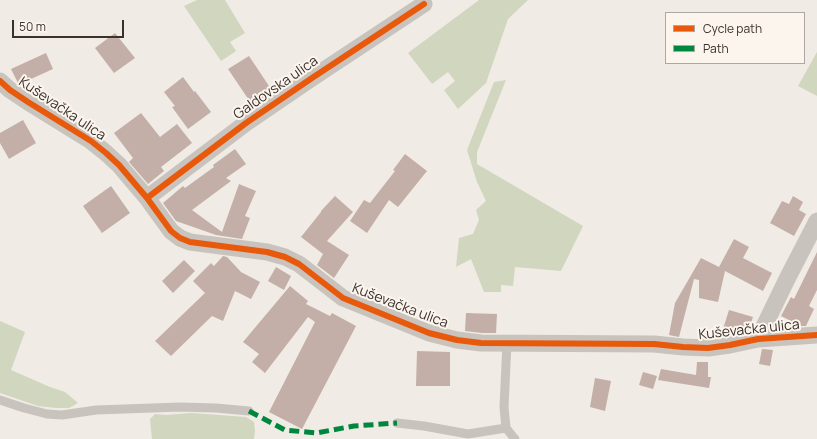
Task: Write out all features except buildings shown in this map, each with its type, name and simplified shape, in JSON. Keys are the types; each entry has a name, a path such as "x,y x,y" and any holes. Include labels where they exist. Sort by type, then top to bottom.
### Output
{"street":[{"name":"Galdovska ulica","path":"147,198 246,123 424,4"},
{"name":"Kuševačka ulica","path":"0,81 10,90 106,153 120,166 172,231 180,238 190,242 267,252 285,257 299,264 343,298 429,333 457,340 481,343 654,344 708,348 758,339 817,335"},
{"path":"758,339 817,221"}],"lane":[{"path":"507,343 504,407 506,428 515,439"},
{"path":"0,400 47,414 62,415 96,410 180,407 249,411"},
{"path":"397,423 468,434 506,428"}],"green space":[{"path":"197,0 225,0 245,33 230,42 236,51 221,61 184,6"},
{"path":"479,0 528,0 508,19 486,83 458,109 444,90 455,81 448,72 432,84 408,53"},
{"path":"817,52 817,96 798,86"},
{"path":"506,80 477,152 477,164 583,226 561,271 515,267 513,286 501,285 501,292 484,292 471,259 456,267 459,238 473,234 479,220 476,210 486,201 477,182 467,150 494,82"},
{"path":"0,321 25,332 11,370 65,392 78,403 69,408 38,406 0,393"},
{"path":"192,413 246,417 254,422 254,439 152,439 150,419 155,414 166,415"}],"marked path":[{"path":"249,411 285,430 316,433 354,426 397,423"}],"cycle path":[{"path":"147,198 246,123 424,4"},
{"path":"0,81 10,90 91,141 106,153 119,165 147,198 171,231 180,238 190,242 267,252 285,257 299,264 343,298 429,333 457,340 481,343 654,344 708,348 758,339 817,335"}]}
